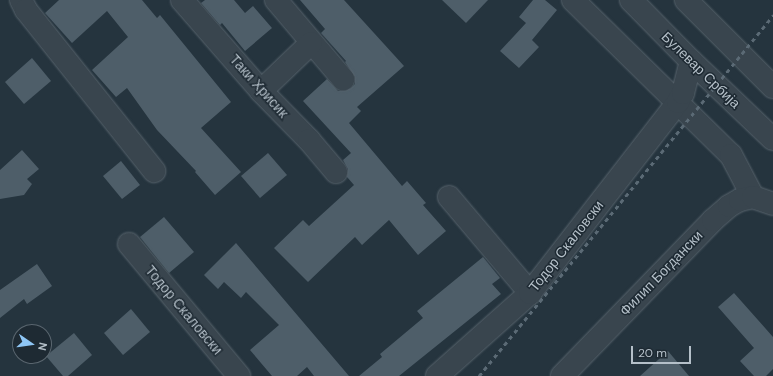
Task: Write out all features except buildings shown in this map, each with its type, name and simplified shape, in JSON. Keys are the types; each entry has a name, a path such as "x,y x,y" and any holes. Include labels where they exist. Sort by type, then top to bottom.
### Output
{"street":[{"path":"21,0 26,10 154,172"},
{"name":"Таки Хрисик","path":"182,0 261,91 309,140 336,172"},
{"path":"276,0 343,79"},
{"path":"573,0 731,155 763,201"},
{"name":"Булевар Србија","path":"631,0 691,61 773,139"},
{"path":"686,0 773,86"},
{"path":"261,91 311,43"},
{"name":"Тодор Скаловски","path":"437,376 530,293 678,102 683,93 691,61"},
{"path":"449,197 530,293"},
{"name":"Филип Богдански","path":"562,376 712,220 734,203 763,201"},
{"name":"Тодор Скаловски","path":"129,244 239,376"}],"railway":[{"path":"479,376 773,15"}]}
